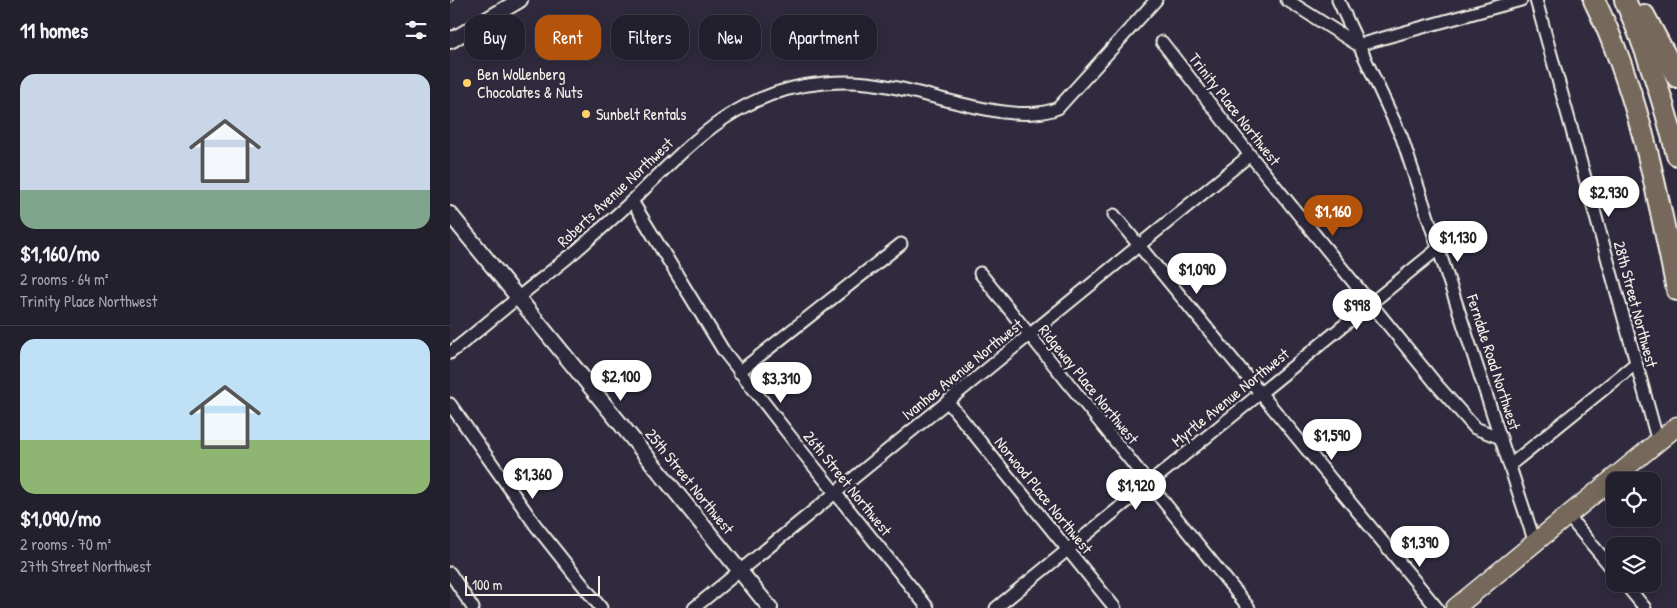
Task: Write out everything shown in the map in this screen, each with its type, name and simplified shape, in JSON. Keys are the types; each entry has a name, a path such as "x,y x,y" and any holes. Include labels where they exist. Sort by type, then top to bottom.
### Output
{"highway":[{"path":"1594,0 1624,70 1644,135 1677,290"},
{"path":"1625,0 1648,56 1662,98 1677,155"},
{"path":"1636,0 1677,77"}],"main road":[{"path":"1455,608 1677,426"}],"street":[{"path":"451,40 520,0"},
{"name":"Roberts Avenue Northwest","path":"450,353 561,264 632,201 690,144 723,118 753,102 798,87 838,82 872,84 1004,112 1031,114 1051,111 1058,108 1156,0"},
{"path":"1287,0 1358,45 1521,0"},
{"name":"Ferndale Road Northwest","path":"1338,0 1402,138 1535,543"},
{"name":"28th Street Northwest","path":"1536,0 1658,442"},
{"name":"Trinity Place Northwest","path":"1162,42 1250,155 1370,303 1475,428 1502,438"},
{"name":"Ivanhoe Avenue Northwest","path":"694,608 1250,155"},
{"name":"26th Street Northwest","path":"632,201 723,350 928,608"},
{"name":"25th Street Northwest","path":"450,214 770,608"},
{"path":"1114,215 1436,608"},
{"path":"739,372 901,244"},
{"name":"Myrtle Avenue Northwest","path":"996,608 1439,248"},
{"name":"Ridgeway Place Northwest","path":"980,273 1249,608"},
{"path":"1510,465 1635,364"},
{"name":"Norwood Place Northwest","path":"948,402 1114,608"},
{"path":"450,404 536,526 601,608"},
{"path":"1568,516 1606,561"},
{"path":"450,573 473,608"},
{"path":"1631,592 1645,608"}],"place":[{"name":"Ben Wollenberg Chocolates & Nuts","path":"467,83"},
{"name":"Sunbelt Rentals","path":"586,114"}]}
